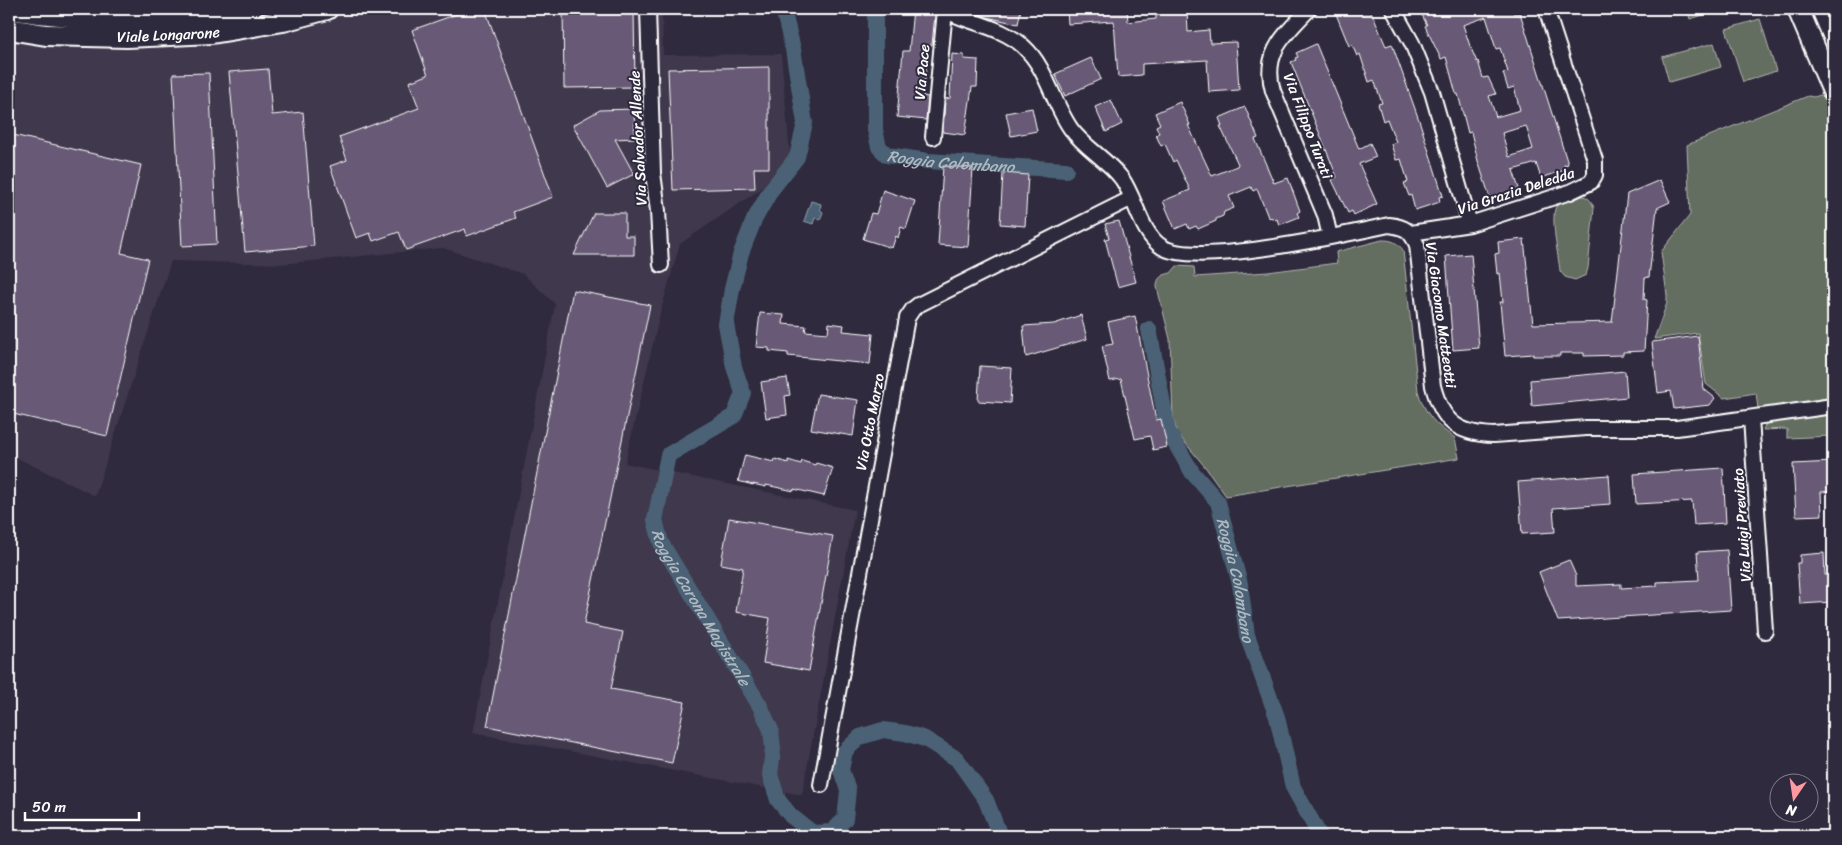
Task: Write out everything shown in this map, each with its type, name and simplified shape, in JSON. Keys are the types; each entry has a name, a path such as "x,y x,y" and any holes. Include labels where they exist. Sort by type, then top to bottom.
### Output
{"main road":[{"name":"Viale Longarone","path":"9,9 45,15 128,19 206,16 252,9"},
{"name":"Viale Longarone","path":"9,29 46,35 127,37 212,33 283,21 327,9"},
{"path":"1798,9 1833,90"}],"street":[{"name":"Via Salvador Allende","path":"648,9 653,173 658,212 661,265"},
{"name":"Via Filippo Turati","path":"1310,9 1280,41 1273,53 1269,77 1273,91 1325,215 1330,237"},
{"path":"1393,9 1412,43 1432,92 1470,224"},
{"name":"Via Grazia Deledda","path":"1411,232 1470,224 1570,192 1590,182 1595,175 1595,160 1546,9"},
{"name":"Via Giacomo Matteotti","path":"943,10 998,31 1023,46 1031,54 1071,129 1118,174 1148,232 1163,248 1181,253 1221,252 1285,246 1389,224 1411,232 1417,244 1433,386 1438,404 1444,415 1464,430 1479,435 1494,435 1586,428 1660,429 1833,406"},
{"name":"Via Pace","path":"932,137 943,10"},
{"name":"Via Otto Marzo","path":"821,785 907,318 918,305 1132,198"},
{"name":"Via Luigi Previato","path":"1751,418 1765,631"}],"shaded area":[{"path":"358,9 662,9 663,55 781,54 790,154 768,184 680,244 660,314 625,463 855,510 802,795 473,733 555,304 523,274 443,248 281,264 171,261 95,496 9,454 9,36 318,20"}],"green space":[{"path":"1687,9 1724,9 1690,19"},
{"path":"1760,19 1776,71 1743,82 1726,29"},
{"path":"1714,43 1721,67 1669,82 1662,57"},
{"path":"1827,93 1833,107 1833,397 1758,409 1756,393 1724,398 1706,384 1698,333 1654,339 1667,303 1661,252 1690,215 1687,145 1808,96 1814,97"},
{"path":"1578,195 1588,198 1594,208 1588,268 1586,275 1575,280 1565,277 1560,271 1554,218 1557,205 1561,201"},
{"path":"1382,240 1394,242 1403,250 1418,391 1427,412 1442,429 1455,438 1459,458 1226,496 1177,433 1173,417 1170,339 1157,287 1159,279 1171,273 1177,266 1194,267 1195,277 1268,272 1337,263 1336,252"},
{"path":"1833,412 1833,436 1787,438 1787,429 1763,430 1765,425 1769,423"}],"water":[{"path":"811,201 821,204 820,209 823,212 820,220 815,218 813,224 804,221"}],"building":[{"path":"471,9 485,9 553,197 513,212 516,218 467,236 465,229 406,250 399,232 373,241 370,233 356,238 330,166 347,160 339,137 419,108 409,82 428,75 412,30"},
{"path":"563,9 634,9 635,87 564,88"},
{"path":"913,9 933,9 935,14 932,45 929,45 923,96 928,97 926,120 897,117 903,51 909,51"},
{"path":"974,9 1021,9 1018,24 987,17 973,12"},
{"path":"1067,9 1127,9 1128,22 1156,19 1156,12 1187,10 1188,32 1209,30 1210,43 1236,42 1239,90 1209,92 1207,60 1142,64 1142,75 1118,77 1114,21 1068,24"},
{"path":"1350,9 1370,9 1386,46 1392,44 1443,196 1439,197 1440,202 1415,210 1411,195 1409,196 1404,183 1408,182 1401,159 1396,160 1391,144 1396,142 1387,119 1383,121 1378,104 1382,103 1374,80 1369,82 1360,54 1357,56 1352,45 1349,46 1336,14"},
{"path":"1419,9 1512,9 1514,14 1520,13 1568,164 1564,165 1565,170 1541,178 1536,163 1513,170 1519,189 1490,198 1471,132 1468,133 1446,57 1441,59 1425,26 1427,25","holes":["1486,17 1496,49 1500,48 1508,72 1503,73 1508,89 1514,87 1520,110 1496,117 1489,96 1496,94 1488,77 1483,78 1463,25","1526,126 1533,149 1509,157 1502,133"]},
{"path":"1316,44 1359,149 1370,143 1376,157 1359,164 1377,204 1354,215 1352,211 1348,213 1332,180 1337,177 1291,62 1298,57 1296,53"},
{"path":"952,54 964,55 964,59 978,60 977,87 972,87 965,135 943,132 945,99 950,98"},
{"path":"1091,58 1101,79 1065,96 1055,74"},
{"path":"769,67 769,168 754,168 755,188 673,190 668,69"},
{"path":"268,69 272,115 303,112 314,246 245,252 229,72"},
{"path":"209,73 217,244 182,246 173,74"},
{"path":"1111,100 1122,124 1106,132 1095,107"},
{"path":"1180,102 1190,125 1188,125 1212,176 1238,164 1220,126 1222,126 1219,118 1245,107 1258,138 1255,139 1274,183 1288,178 1300,211 1297,213 1299,217 1279,225 1277,219 1268,217 1257,189 1253,191 1251,187 1229,196 1234,208 1224,212 1223,216 1216,219 1216,221 1198,229 1196,226 1189,229 1187,224 1175,229 1163,201 1190,190 1176,160 1173,162 1165,144 1161,146 1156,135 1159,133 1156,126 1160,124 1155,113"},
{"path":"1032,108 1037,131 1011,136 1006,113"},
{"path":"634,109 635,138 615,139 634,174 607,188 573,125 600,110"},
{"path":"9,134 141,165 121,253 148,259 107,436 9,413"},
{"path":"943,166 973,168 968,247 938,245"},
{"path":"1003,173 1028,175 1025,226 1000,224"},
{"path":"1660,180 1670,202 1657,208 1649,277 1645,278 1644,299 1647,300 1644,351 1623,352 1623,355 1584,356 1584,353 1560,353 1560,356 1533,356 1533,354 1505,356 1500,302 1503,302 1500,273 1497,274 1495,254 1499,253 1498,242 1524,239 1533,324 1612,322 1627,194"},
{"path":"883,190 915,201 906,229 901,227 898,238 896,236 892,248 863,239 871,213 876,214"},
{"path":"594,213 625,213 625,236 634,236 634,255 574,255"},
{"path":"1119,221 1136,282 1118,287 1105,239 1109,238 1105,224"},
{"path":"1471,254 1479,348 1453,350 1446,256"},
{"path":"573,290 650,305 584,624 623,632 611,689 685,702 672,763 487,726"},
{"path":"760,313 784,315 783,324 806,326 805,331 828,333 829,323 844,325 843,331 873,334 870,364 788,356 788,353 769,351 769,348 756,347"},
{"path":"1081,315 1087,339 1026,357 1023,326 1054,324"},
{"path":"1135,316 1156,420 1161,419 1167,447 1153,450 1150,436 1135,439 1121,379 1110,381 1102,346 1113,344 1108,322"},
{"path":"1698,336 1704,389 1715,398 1710,405 1674,409 1671,391 1658,393 1652,342"},
{"path":"980,366 1012,368 1010,403 978,401"},
{"path":"1625,371 1627,397 1532,406 1530,380"},
{"path":"787,378 790,395 785,396 787,415 766,418 761,382"},
{"path":"818,394 858,400 853,436 811,429"},
{"path":"745,455 774,462 775,459 801,464 802,461 833,468 824,496 794,489 794,491 738,481"},
{"path":"1833,462 1833,491 1821,492 1822,515 1796,516 1793,464"},
{"path":"1723,468 1726,523 1694,525 1692,501 1636,504 1634,474"},
{"path":"1609,475 1611,504 1553,508 1555,532 1522,534 1518,482"},
{"path":"729,518 833,536 809,671 763,663 770,618 736,612 743,568 721,564"},
{"path":"1727,550 1731,610 1558,621 1539,572 1569,560 1576,576 1576,586 1621,584 1621,588 1657,586 1657,582 1699,580 1697,552"},
{"path":"1824,553 1825,575 1833,575 1833,602 1800,604 1797,563 1800,563 1800,555"}],"waterway":[{"name":"Roggia Carona Magistrale","path":"783,9 793,49 805,123 797,157 771,190 754,220 741,253 732,289 726,324 734,367 743,393 734,416 668,455 655,520 661,543 760,706 771,730 773,749 770,775 778,800 791,816 813,833 832,832 845,819 848,790 841,770 845,751 860,737 883,730 905,733 925,739 957,759 986,800 1000,836"},
{"name":"Roggia Colombano","path":"875,17 875,130 879,147 887,155 928,161 1066,170"},
{"name":"Roggia Colombano","path":"1149,329 1168,431 1192,472 1218,502 1240,584 1247,635 1277,717 1293,787 1320,836"}]}
